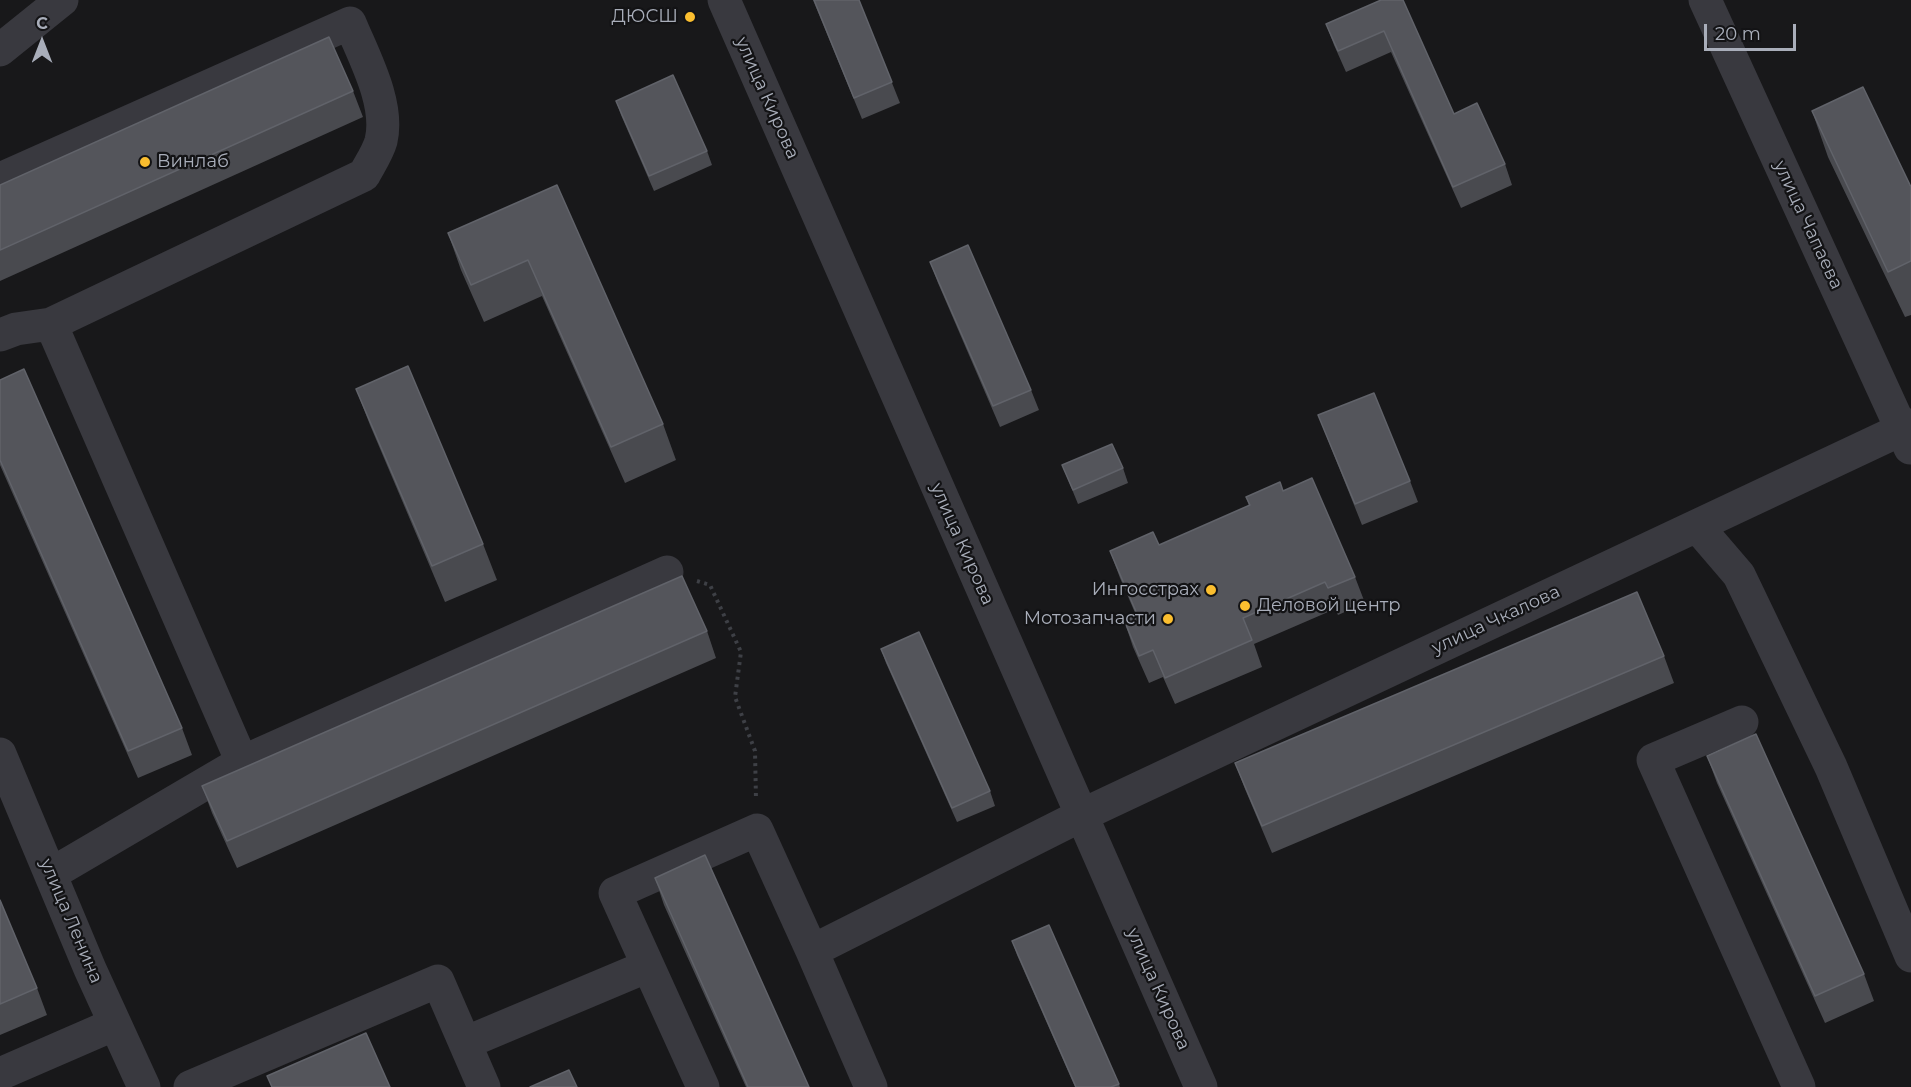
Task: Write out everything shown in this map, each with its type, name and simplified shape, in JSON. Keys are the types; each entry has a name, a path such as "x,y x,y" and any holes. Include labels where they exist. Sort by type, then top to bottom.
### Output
{"street":[{"path":"0,50 62,0"},
{"name":"улица Кирова","path":"724,0 1201,1087"},
{"name":"улица Чапаева","path":"1705,0 1908,435"},
{"path":"0,179 350,23 375,82 382,112 381,141 364,175 51,324 16,329 0,335"},
{"path":"51,324 242,762"},
{"name":"улица Чкалова","path":"812,951 1082,815 1697,526 1908,435"},
{"path":"1697,526 1738,575 1831,767 1911,956"},
{"path":"51,874 242,762 667,572"},
{"path":"1742,722 1653,760 1799,1087"},
{"name":"улица Ленина","path":"0,754 144,1087"},
{"path":"703,1087 615,893 757,830 871,1087"},
{"path":"465,1042 648,966"},
{"path":"190,1087 438,981 484,1087"},
{"path":"0,1074 116,1024"}],"path":[{"path":"667,572 710,585 741,652 735,697 754,751 757,830"}],"building":[{"path":"814,0 859,0 892,82 854,98"},
{"path":"1381,0 1403,0 1454,114 1477,103 1505,164 1453,187 1384,31 1338,51 1326,24"},
{"path":"329,37 353,91 0,250 0,185"},
{"path":"673,75 707,151 649,176 616,101"},
{"path":"1863,87 1911,187 1911,261 1888,272 1812,111"},
{"path":"557,185 663,424 611,447 528,260 471,285 448,233"},
{"path":"968,245 1031,390 993,406 930,262"},
{"path":"408,366 483,544 432,566 356,389"},
{"path":"24,369 182,728 128,751 0,460 0,380"},
{"path":"1374,393 1410,481 1355,504 1318,415"},
{"path":"1112,444 1123,468 1073,490 1062,465"},
{"name":"Деловой центр","path":"1312,478 1355,577 1328,588 1325,582 1243,618 1252,640 1165,678 1153,650 1139,656 1124,620 1137,614 1110,551 1153,532 1159,545 1250,505 1246,497 1280,482 1283,491"},
{"path":"682,576 707,631 227,841 202,786"},
{"path":"1637,592 1664,656 1262,826 1235,763"},
{"path":"919,632 990,791 952,808 881,649"},
{"path":"1756,734 1864,974 1815,996 1707,756"},
{"path":"705,855 809,1087 748,1087 655,878"},
{"path":"0,900 37,988 0,1004"},
{"path":"1049,925 1119,1084 1111,1087 1076,1087 1012,941"},
{"path":"366,1033 390,1087 272,1087 267,1076"},
{"path":"569,1070 577,1087 530,1087"}],"place":[{"name":"ДЮСШ","path":"690,17"},
{"name":"Винлаб","path":"145,162"},
{"name":"Ингосстрах","path":"1211,590"},
{"name":"Деловой центр","path":"1245,606"},
{"name":"Мотозапчасти","path":"1168,619"}]}
